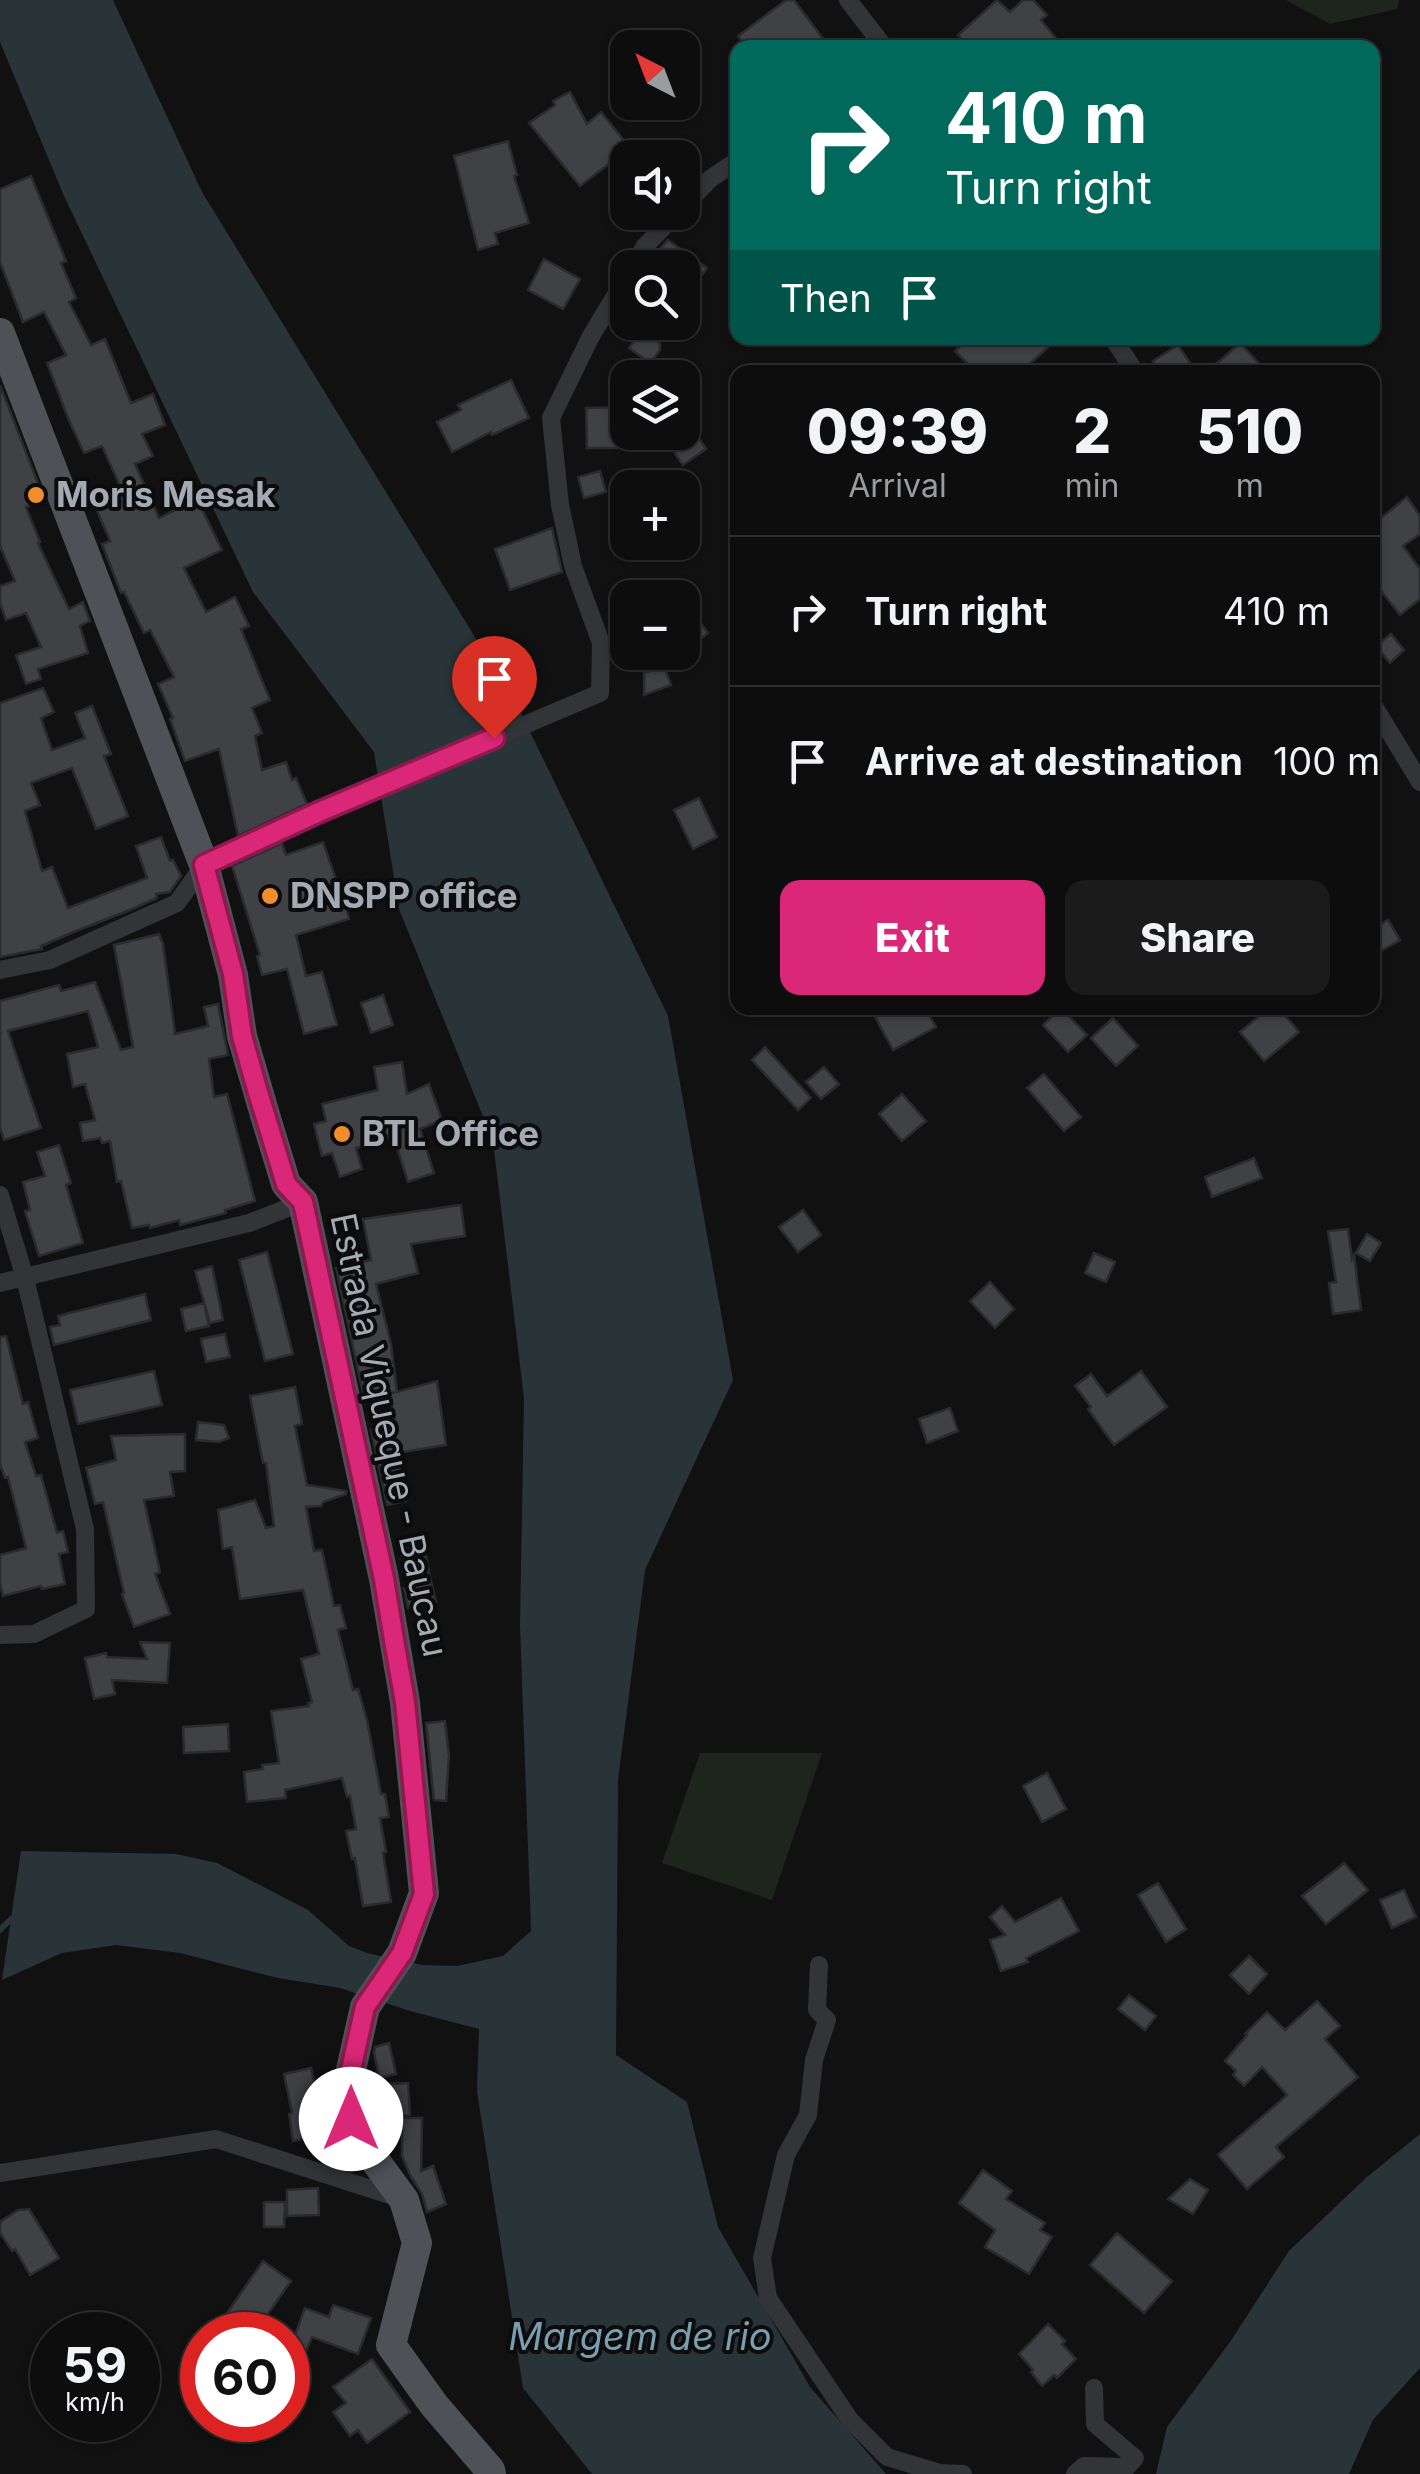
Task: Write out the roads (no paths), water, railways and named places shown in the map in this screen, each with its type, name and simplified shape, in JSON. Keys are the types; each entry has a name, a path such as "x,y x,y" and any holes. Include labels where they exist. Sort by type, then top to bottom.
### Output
{"main road":[{"name":"Estrada Viqueque - Baucau","path":"0,333 7,372 204,865 260,1099 286,1184 303,1202 384,1579 405,1702 424,1894 402,1953 365,2007 351,2070 351,2119 404,2200 416,2242 392,2345 491,2474"}],"street":[{"path":"848,0 876,40"},
{"path":"700,189 730,165"},
{"path":"643,250 661,230"},
{"path":"0,970 50,960 177,903 204,865 319,812 600,694 600,643 572,566 560,505 551,418 610,306"},
{"path":"1380,716 1420,782"},
{"path":"0,1195 25,1278 85,1529 86,1610 34,1634 0,1635"},
{"path":"0,1283 249,1223 303,1202"},
{"path":"818,1965 817,2010 827,2020 814,2060 808,2115 786,2156 762,2258 768,2298 850,2420 887,2456 940,2473 963,2474"},
{"path":"0,2173 216,2139 404,2200"},
{"path":"1075,2474 1084,2466 1127,2467 1135,2458 1095,2424 1094,2388"}],"water":[{"name":"Margem de rio","path":"0,0 113,0 202,192 519,709 668,1016 733,1380 645,1570 618,1780 616,2055 687,2102 718,2227 810,2387 886,2474 592,2474 523,2388 477,2091 479,2029 340,1988 278,1978 180,1953 116,1945 62,1953 2,1980 21,1851 176,1854 217,1863 308,1910 349,1946 422,1965 457,1966 503,1956 531,1931 520,1625 524,1398 493,1141 399,909 374,752 253,592 64,196 0,42"},
{"path":"1420,2134 1420,2368 1373,2420 1349,2474 1156,2474 1167,2427 1230,2342 1289,2251 1367,2177"}],"waterway":[{"path":"0,1930 11,1919"}],"place":[{"name":"Moris Mesak","path":"36,495"},
{"name":"DNSPP office","path":"270,896"},
{"name":"BTL Office","path":"342,1134"}]}
